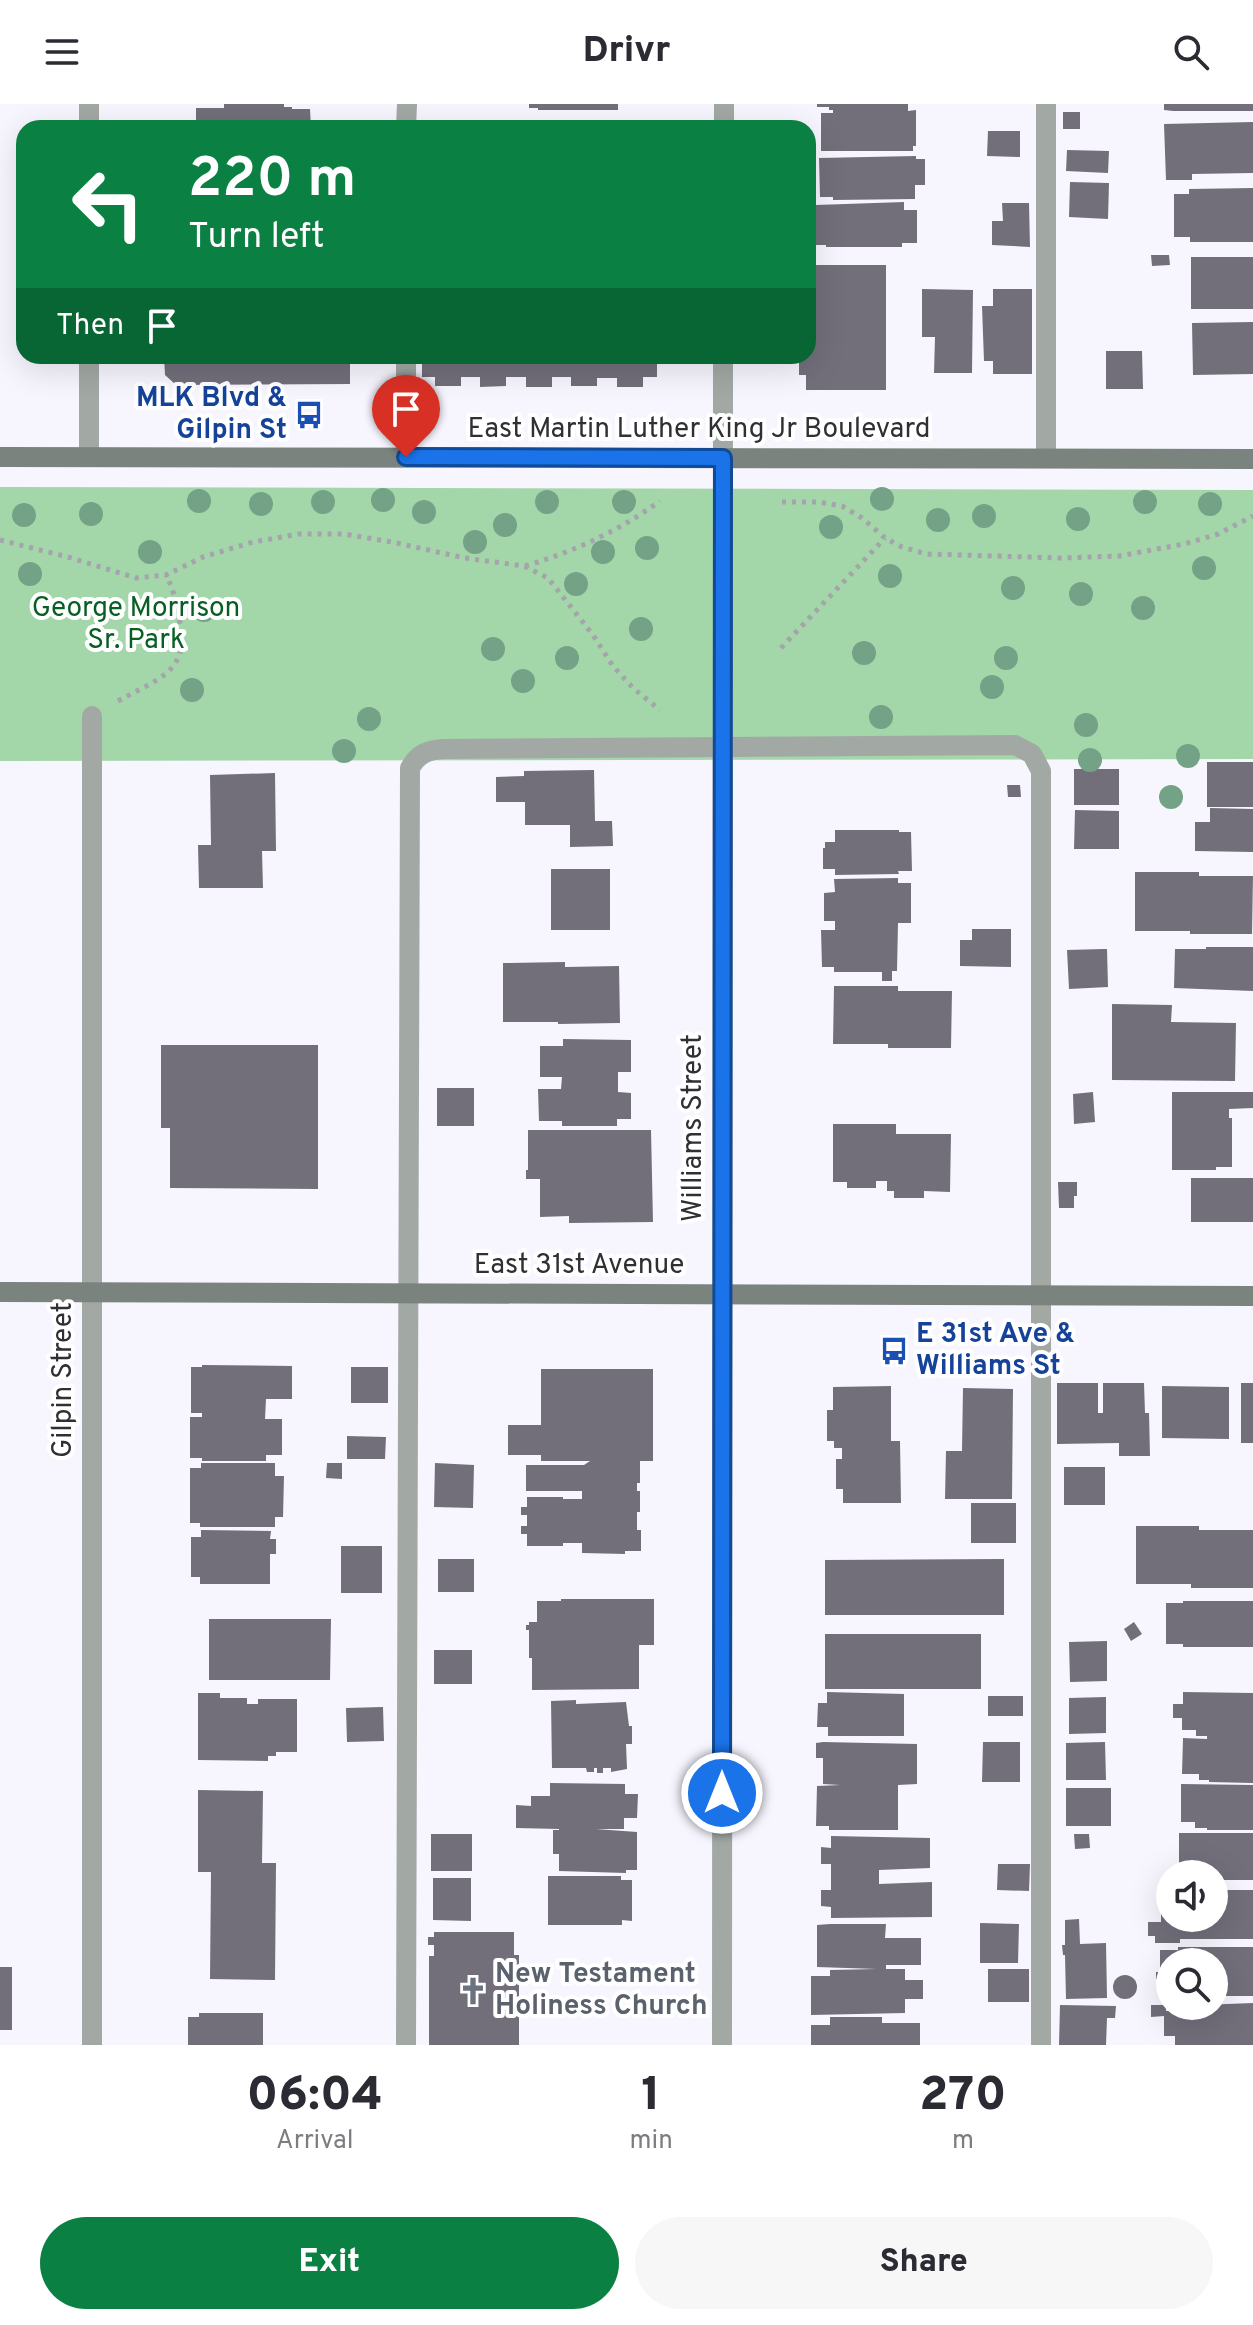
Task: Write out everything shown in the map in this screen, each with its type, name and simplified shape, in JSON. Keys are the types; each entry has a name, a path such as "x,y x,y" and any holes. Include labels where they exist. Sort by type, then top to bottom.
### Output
{"main road":[{"name":"East Martin Luther King Jr Boulevard","path":"0,457 1253,459"},
{"name":"East 31st Avenue","path":"0,1292 1253,1296"}],"street":[{"path":"1046,104 1046,458"},
{"path":"89,364 89,457"},
{"path":"406,364 406,457"},
{"name":"Williams Street","path":"722,2045 723,364"},
{"name":"Gilpin Street","path":"92,716 92,2045"},
{"path":"406,2045 410,768 415,759 432,749 1015,745 1032,754 1041,771 1041,2045"}],"path":[{"path":"524,566 561,556 606,535 660,501"},
{"path":"782,502 819,502 842,506 885,538 927,554 1089,558 1153,551 1218,534 1253,516"},
{"path":"0,540 136,578 166,575 203,557 253,542 299,534 344,534 465,558 524,566 548,578 613,666 660,710"},
{"path":"781,648 885,538"},
{"path":"92,716 162,676 174,667 181,656 181,624 172,586 166,575"}],"green space":[{"name":"George Morrison Sr. Park","path":"0,487 1253,490 1253,759 0,761"}],"building":[{"path":"224,104 284,104 284,107 292,109 310,109 311,120 196,120 196,108 224,108"},
{"path":"529,104 618,104 618,110 538,110 529,108"},
{"path":"817,104 908,104 908,111 916,110 916,146 913,146 913,151 821,151 821,113 833,113 833,110 817,107"},
{"path":"1164,104 1253,104 1253,111 1173,111 1164,110"},
{"path":"1063,112 1080,112 1080,129 1063,129"},
{"path":"1253,122 1253,173 1192,174 1192,180 1166,180 1164,124"},
{"path":"988,131 1020,131 1020,157 987,156"},
{"path":"1067,150 1109,151 1108,173 1066,171"},
{"path":"916,156 916,159 925,159 925,185 915,185 915,199 833,200 833,197 820,197 819,158"},
{"path":"1070,182 1109,183 1108,219 1069,217"},
{"path":"1253,188 1253,242 1190,242 1190,237 1174,237 1174,194 1189,194 1189,189"},
{"path":"904,202 904,210 917,210 917,243 902,243 902,247 816,245 816,205"},
{"path":"1002,203 1029,203 1030,247 992,245 992,221 1003,221"},
{"path":"1151,255 1169,255 1170,265 1152,266"},
{"path":"1191,257 1253,257 1253,309 1191,309"},
{"path":"816,265 886,265 886,390 806,390 806,375 799,375 799,364 816,364"},
{"path":"922,289 973,290 972,373 934,373 935,337 922,337"},
{"path":"993,289 1032,289 1032,374 993,374 993,361 984,361 982,306 993,306"},
{"path":"1253,322 1253,374 1193,375 1192,323"},
{"path":"1106,351 1142,351 1143,389 1106,389"},
{"path":"164,364 350,364 350,384 176,385 165,375"},
{"path":"422,364 657,364 657,377 643,377 643,387 617,387 617,378 597,378 597,386 571,386 571,377 552,377 552,387 526,387 526,377 506,377 506,386 480,387 480,377 461,377 461,386 435,386 435,377 422,377"},
{"path":"1207,762 1253,762 1253,807 1207,807"},
{"path":"1074,769 1119,769 1119,805 1074,805"},
{"path":"594,770 595,821 612,821 613,846 570,847 570,825 525,825 525,802 496,802 496,777 524,776 524,771"},
{"path":"275,773 276,851 262,851 263,888 199,888 198,845 211,845 210,775"},
{"path":"1007,785 1020,785 1021,797 1008,797"},
{"path":"1210,808 1253,809 1253,852 1195,851 1195,822 1210,822"},
{"path":"1075,810 1119,811 1119,849 1074,849"},
{"path":"835,830 911,832 912,871 835,875 835,869 823,869 823,848 825,842 835,842"},
{"path":"551,869 610,869 610,930 551,930"},
{"path":"1135,872 1253,876 1252,934 1135,931"},
{"path":"898,878 898,883 911,883 911,923 898,923 897,971 892,971 892,981 882,981 882,972 834,972 834,967 822,967 821,930 835,930 835,921 824,921 824,893 835,892 834,879"},
{"path":"972,929 1011,929 1011,967 960,966 960,940 972,940"},
{"path":"1253,947 1253,991 1174,988 1175,949"},
{"path":"1107,949 1108,987 1069,989 1067,950"},
{"path":"565,962 565,967 619,966 620,1023 503,1022 503,963"},
{"path":"834,986 898,986 898,991 952,991 951,1048 833,1044"},
{"path":"1112,1004 1172,1005 1171,1022 1236,1023 1235,1081 1112,1080"},
{"path":"563,1039 631,1040 631,1072 618,1072 618,1092 631,1093 631,1119 617,1119 617,1126 562,1126 562,1121 539,1121 538,1089 561,1089 562,1077 540,1077 540,1046 563,1046"},
{"path":"161,1045 318,1045 318,1189 170,1188 170,1128 161,1128"},
{"path":"437,1088 474,1088 474,1126 437,1126"},
{"path":"1093,1092 1095,1122 1074,1124 1073,1094"},
{"path":"1172,1092 1253,1092 1253,1108 1229,1109 1229,1118 1232,1118 1232,1167 1172,1170"},
{"path":"833,1124 896,1124 896,1134 951,1134 950,1192 924,1191 924,1198 894,1198 894,1191 887,1191 887,1181 876,1181 876,1188 847,1188 847,1182 833,1182"},
{"path":"528,1130 651,1130 653,1222 569,1223 569,1216 540,1217 540,1179 526,1179"},
{"path":"1191,1178 1253,1178 1253,1222 1191,1222"},
{"path":"1058,1182 1077,1182 1074,1208 1059,1208"},
{"path":"292,1366 292,1399 266,1399 265,1419 282,1419 282,1455 266,1455 266,1461 202,1461 202,1458 190,1458 190,1417 202,1417 202,1413 191,1413 191,1367"},
{"path":"351,1367 388,1367 388,1403 351,1403"},
{"path":"541,1369 653,1369 653,1461 640,1461 640,1483 637,1483 640,1512 637,1512 637,1530 641,1530 641,1551 625,1551 625,1554 582,1553 582,1543 527,1546 527,1534 521,1534 521,1526 527,1526 527,1515 521,1515 521,1507 527,1507 527,1497 582,1499 582,1491 526,1491 526,1465 584,1465 590,1461 541,1461 541,1455 508,1455 508,1425 541,1425"},
{"path":"1057,1383 1098,1383 1098,1413 1103,1413 1103,1383 1144,1383 1145,1413 1149,1413 1150,1456 1119,1456 1119,1443 1057,1444"},
{"path":"1241,1383 1253,1383 1253,1443 1241,1443"},
{"path":"891,1386 891,1441 900,1441 901,1503 843,1503 843,1489 836,1489 836,1459 842,1459 842,1448 834,1448 834,1441 827,1441 827,1410 833,1410 833,1387"},
{"path":"1162,1386 1229,1387 1229,1439 1162,1438"},
{"path":"963,1388 1013,1389 1012,1499 945,1499 946,1451 962,1451"},
{"path":"347,1436 386,1437 385,1459 347,1459"},
{"path":"201,1463 275,1463 275,1476 284,1476 283,1517 275,1517 275,1527 200,1527 200,1523 190,1523 190,1468 201,1468"},
{"path":"327,1463 342,1463 342,1479 326,1478"},
{"path":"435,1463 474,1465 473,1508 434,1507"},
{"path":"1064,1467 1105,1467 1105,1505 1064,1505"},
{"path":"971,1503 1016,1503 1016,1543 971,1543"},
{"path":"1136,1526 1253,1530 1253,1588 1136,1584"},
{"path":"201,1530 271,1531 270,1539 276,1539 276,1554 270,1554 270,1584 200,1584 200,1577 191,1577 191,1537 201,1537"},
{"path":"341,1546 382,1546 382,1593 341,1593"},
{"path":"438,1559 474,1559 474,1592 438,1592"},
{"path":"1004,1559 1004,1615 825,1615 825,1560"},
{"path":"654,1599 654,1645 639,1645 639,1689 532,1690 532,1658 529,1658 529,1630 526,1630 526,1625 537,1622 537,1601"},
{"path":"1253,1601 1253,1647 1183,1647 1183,1644 1166,1644 1166,1603"},
{"path":"209,1619 331,1619 330,1680 209,1680"},
{"path":"1134,1622 1142,1634 1131,1641 1124,1629"},
{"path":"825,1634 981,1634 981,1689 825,1689"},
{"path":"1107,1641 1107,1681 1070,1682 1069,1642"},
{"path":"434,1650 472,1650 472,1684 434,1684"},
{"path":"827,1692 904,1694 904,1736 828,1736 828,1727 817,1727 818,1703 827,1703"},
{"path":"1183,1692 1253,1693 1253,1783 1209,1782 1199,1780 1199,1774 1182,1774 1183,1738 1207,1739 1207,1736 1196,1736 1196,1730 1182,1730 1182,1718 1173,1718 1173,1704 1183,1704"},
{"path":"198,1693 220,1693 220,1698 247,1698 247,1704 258,1704 258,1699 297,1699 297,1752 276,1752 276,1756 268,1756 268,1761 198,1760"},
{"path":"988,1696 1023,1696 1023,1716 988,1716"},
{"path":"1106,1697 1106,1733 1069,1734 1069,1698"},
{"path":"576,1700 576,1704 626,1702 629,1726 632,1726 632,1744 626,1744 627,1769 611,1772 611,1768 603,1768 603,1773 597,1773 597,1768 594,1772 587,1772 586,1768 552,1768 551,1701"},
{"path":"383,1707 384,1741 347,1742 346,1708"},
{"path":"983,1742 1020,1742 1020,1782 982,1782"},
{"path":"1105,1742 1106,1780 1066,1780 1066,1743"},
{"path":"816,1743 917,1744 917,1784 898,1785 898,1830 829,1830 829,1826 816,1826 817,1786 840,1785 823,1784 823,1758 816,1758"},
{"path":"550,1783 625,1784 625,1794 638,1794 637,1818 624,1818 624,1829 596,1829 637,1832 637,1870 626,1870 626,1873 559,1871 559,1854 553,1854 553,1830 559,1829 516,1828 516,1805 531,1806 531,1796 550,1796"},
{"path":"1181,1784 1253,1785 1253,1830 1207,1830 1195,1828 1195,1822 1181,1822"},
{"path":"1066,1788 1111,1788 1111,1826 1066,1826"},
{"path":"198,1790 263,1791 262,1863 276,1863 275,1980 210,1979 211,1872 198,1872"},
{"path":"1179,1833 1253,1833 1253,1880 1228,1880 1228,1860 1179,1860"},
{"path":"431,1834 472,1834 472,1871 431,1871"},
{"path":"1074,1834 1089,1834 1090,1848 1075,1849"},
{"path":"831,1836 930,1838 930,1868 879,1870 879,1884 932,1882 932,1917 831,1918 831,1907 821,1906 821,1890 831,1890 831,1864 821,1864 821,1847 831,1848"},
{"path":"998,1864 1030,1864 1029,1891 997,1890"},
{"path":"548,1876 621,1876 621,1880 632,1880 632,1921 622,1920 622,1925 548,1925"},
{"path":"433,1878 471,1878 471,1921 433,1920"},
{"path":"1228,1890 1253,1890 1253,1939 1180,1939 1180,1943 1155,1943 1155,1936 1148,1936 1148,1922 1156,1922 1156,1932 1228,1932"},
{"path":"1079,1919 1080,1944 1106,1943 1107,1998 1066,1999 1062,1945 1065,1945 1065,1920"},
{"path":"980,1923 1019,1924 1018,1963 980,1963"},
{"path":"886,1924 885,1938 921,1938 921,1965 886,1965 886,1969 905,1969 905,1980 923,1980 923,1999 905,1999 905,2013 811,2015 811,1976 830,1976 830,1970 877,1969 817,1967 817,1925"},
{"path":"434,1932 514,1932 514,1955 519,1955 519,2045 429,2045 429,1956 434,1956 434,1945 428,1945 428,1937 434,1937"},
{"path":"1253,1947 1253,1996 1228,1996 1228,1948 1178,1948"},
{"path":"0,1967 12,1967 12,2030 0,2030"},
{"path":"988,1969 1029,1969 1029,2002 988,2002"},
{"path":"1125,1975 1136,1982 1137,1987 1130,1998 1125,1999 1114,1992 1113,1987 1120,1976"},
{"path":"1253,2003 1253,2045 1175,2045 1175,2036 1164,2036 1164,2020 1228,2020 1228,2004"},
{"path":"1060,2005 1116,2006 1115,2018 1107,2018 1106,2045 1059,2045"},
{"path":"1151,2005 1156,2005 1156,2017 1151,2017"},
{"path":"199,2013 263,2013 263,2045 188,2045 188,2017 199,2017"},
{"path":"830,2017 882,2017 882,2023 920,2023 920,2045 811,2045 811,2025 830,2025"}],"place":[{"name":"MLK Blvd & Gilpin St","path":"309,415"},
{"name":"E 31st Ave & Williams St","path":"894,1351"},
{"name":"New Testament Holiness Church","path":"473,1991"}],"route":[{"path":"406,457 723,458 722,1793"}]}
